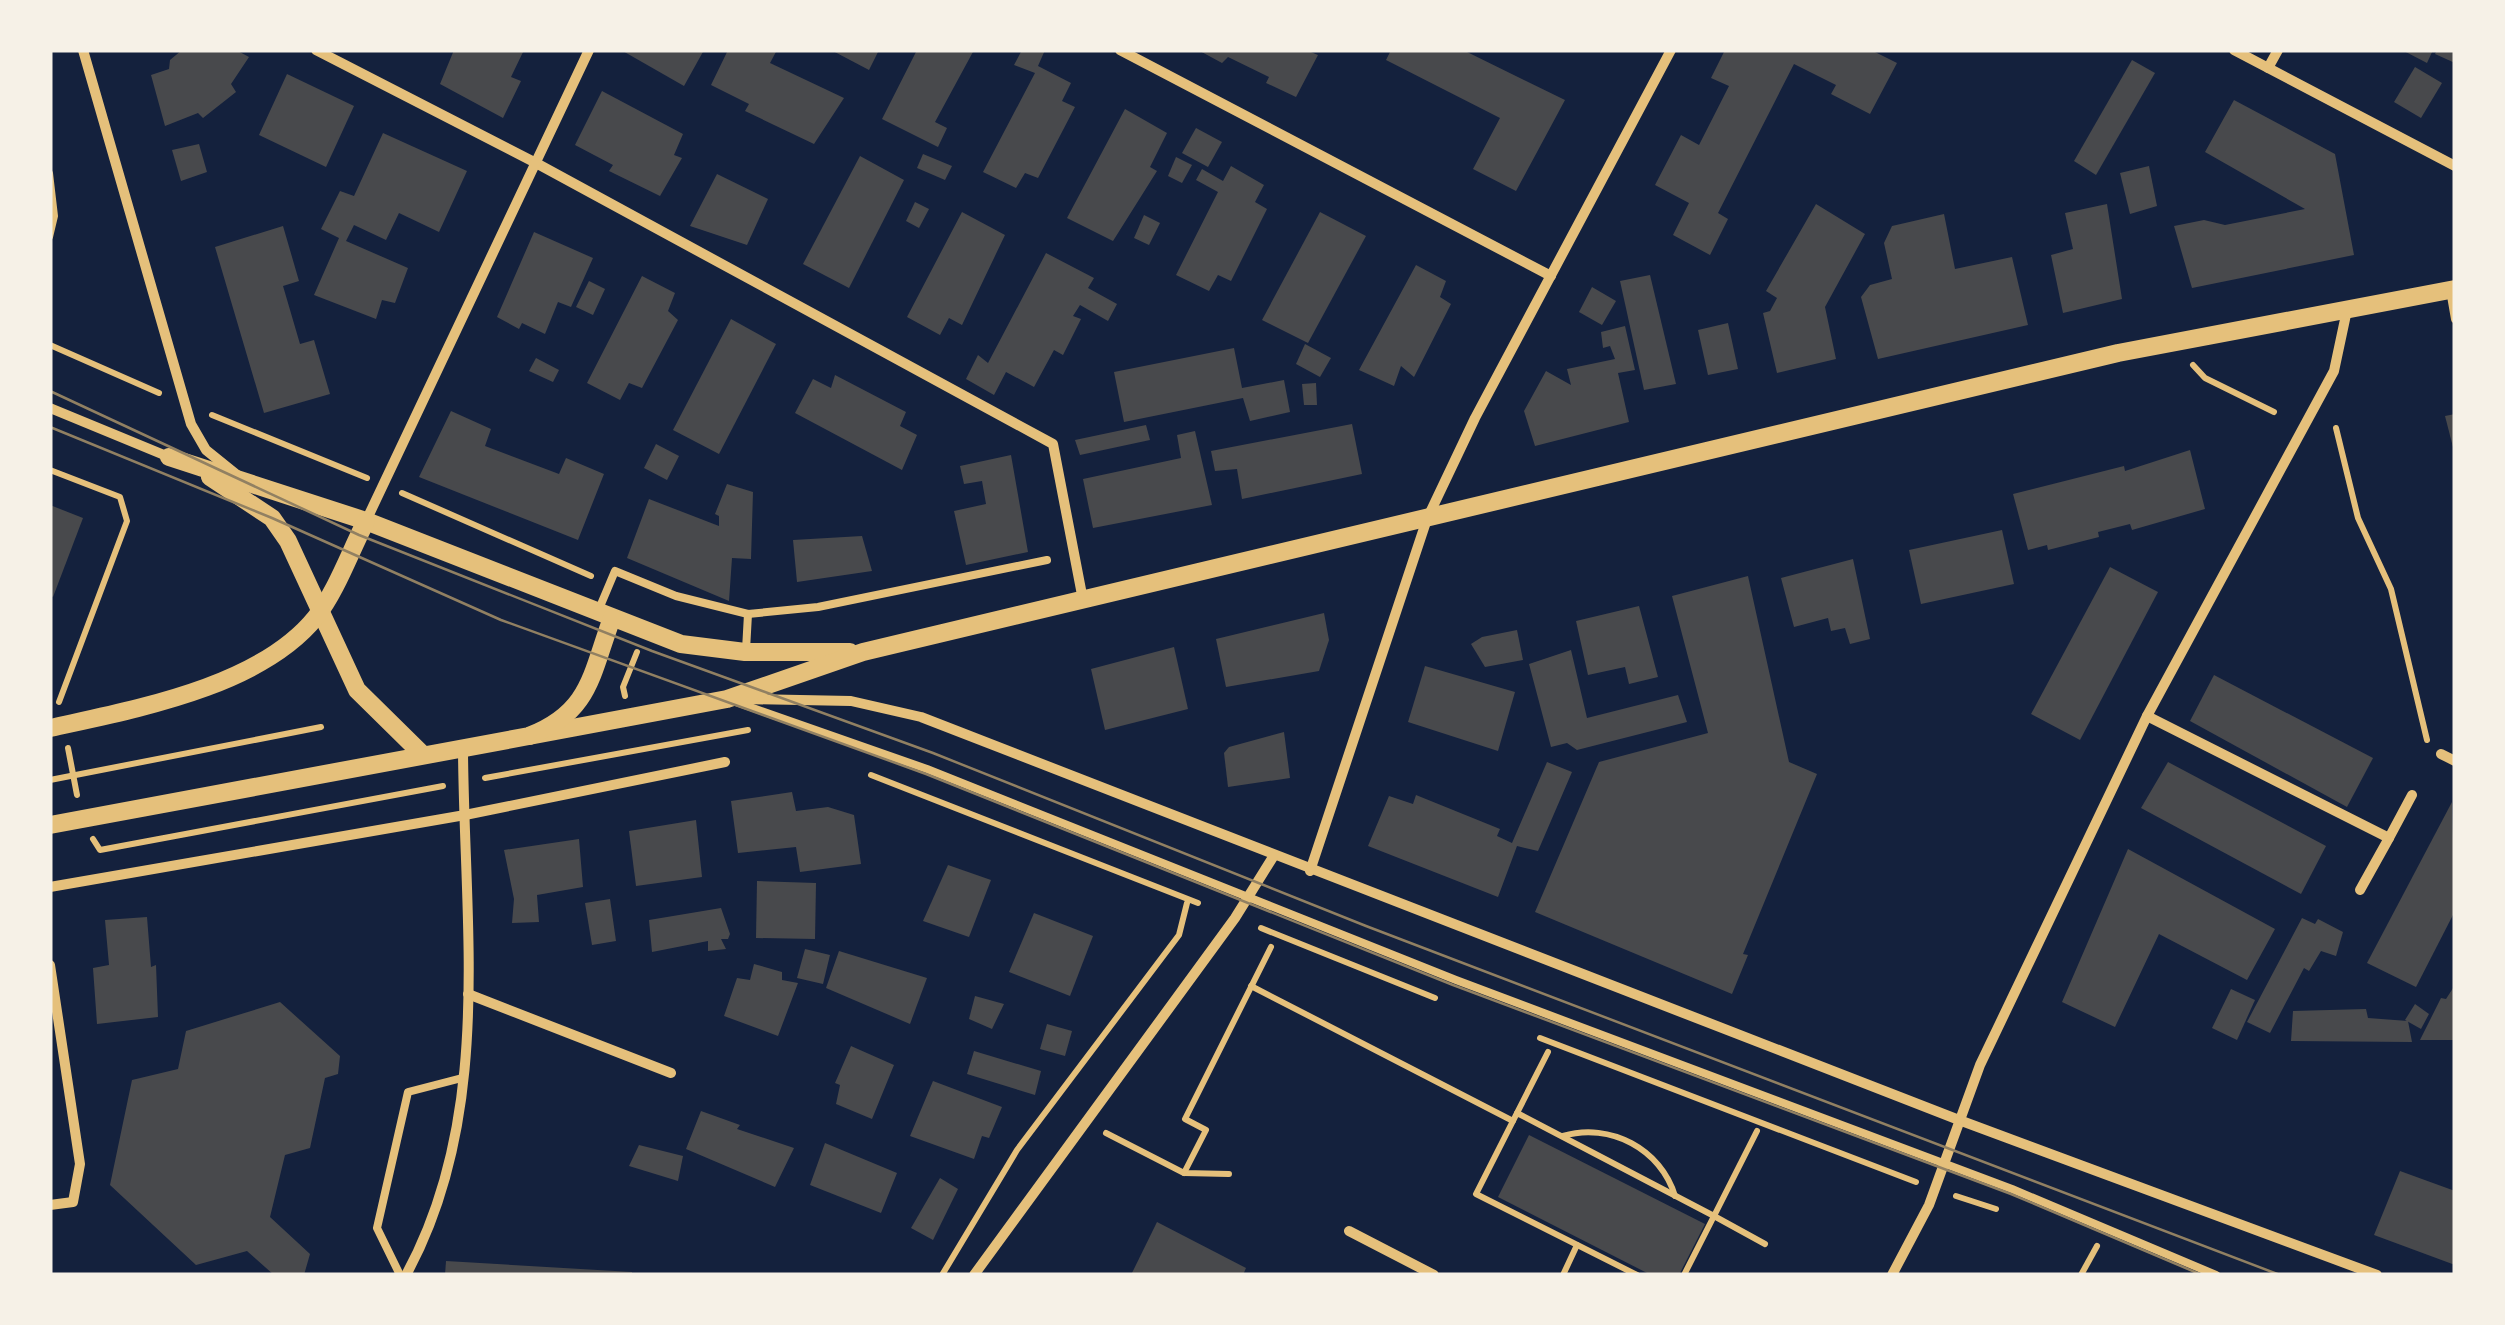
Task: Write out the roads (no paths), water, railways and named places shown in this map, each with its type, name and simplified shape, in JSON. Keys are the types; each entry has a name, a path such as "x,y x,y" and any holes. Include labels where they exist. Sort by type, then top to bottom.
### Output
{"street":[{"path":"84,50 196,436 242,478"},
{"path":"316,50 536,163 1053,444 1082,600"},
{"path":"57,727 239,675 282,650 319,614 588,50"},
{"path":"1120,50 1551,276"},
{"path":"1310,871 1428,518 1671,50"},
{"path":"2234,50 2455,166"},
{"path":"2268,68 2278,50"},
{"path":"50,824 727,699 864,652 2118,353 2453,289"},
{"path":"1892,1275 1929,1205 1980,1065 2147,716 2334,372 2347,309"},
{"path":"50,408 169,456 366,522 681,644 746,652 864,652"},
{"path":"169,456 264,509 288,541 357,690 422,754"},
{"path":"530,736 555,726 580,702 605,615"},
{"path":"727,699 836,700 900,710 1273,857 2370,1274"},
{"path":"2147,716 2388,838"},
{"path":"403,1275 438,1206 460,1110 472,952 464,750"},
{"path":"2442,754 2455,761"},
{"path":"50,887 465,815 725,762"},
{"path":"2360,890 2412,795"},
{"path":"974,1275 1248,898 1273,857"},
{"path":"50,964 80,1164 72,1202 50,1204"},
{"path":"468,994 671,1073"},
{"path":"1349,1231 1434,1275"}],"lane":[{"path":"2453,289 2455,320"},
{"path":"605,615 616,571 676,596 748,614 818,607 1048,560"},
{"path":"746,652 748,614"},
{"path":"727,699 928,769 1248,898 1943,1164 2216,1275"},
{"path":"403,1275 378,1228 408,1092 462,1078"}],"tram line":[{"path":"50,391 359,535 2280,1275"},
{"path":"50,427 272,518 501,620 926,774 1453,985 2011,1194 2202,1275"}]}
